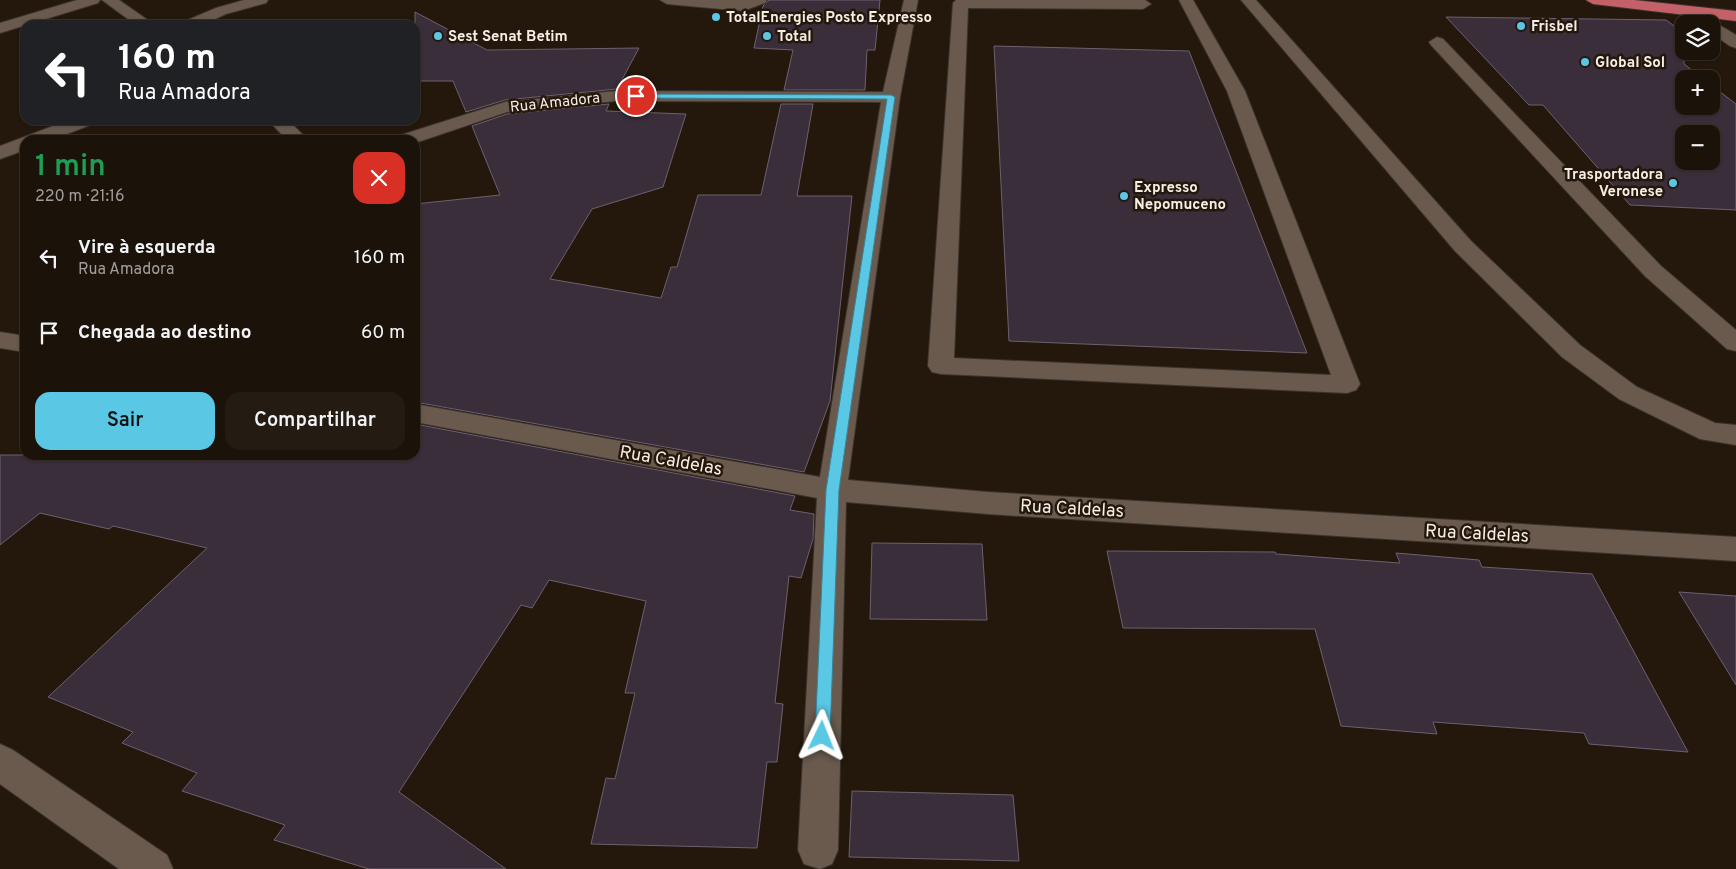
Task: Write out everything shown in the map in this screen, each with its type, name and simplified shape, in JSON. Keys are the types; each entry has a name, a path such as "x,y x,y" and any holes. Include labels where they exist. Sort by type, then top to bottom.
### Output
{"highway":[{"path":"1593,0 1689,9 1736,16"},
{"path":"1723,0 1736,2"}],"street":[{"path":"27,20 93,0"},
{"path":"109,0 139,20"},
{"path":"200,20 221,11 260,0"},
{"path":"667,0 743,6 760,0"},
{"path":"818,850 832,490 891,97 911,0"},
{"path":"1142,4 961,2 941,366 1347,384 1236,91 1186,0"},
{"path":"1248,0 1463,246 1571,351 1628,393 1710,432 1736,435"},
{"path":"1689,9 1697,15"},
{"path":"0,28 20,22"},
{"path":"1720,31 1736,43"},
{"path":"1437,42 1653,271 1736,343"},
{"name":"Rua Amadora","path":"420,135 505,107 616,96 891,97"},
{"path":"47,135 73,125"},
{"path":"282,125 293,135"},
{"path":"0,153 20,145"},
{"path":"0,340 20,343"},
{"name":"Rua Caldelas","path":"420,414 832,490 988,503 1736,549"},
{"path":"0,762 153,869"}],"building":[{"path":"769,0 880,0 875,50 867,50 865,90 784,90 793,50 754,48 763,6"},
{"name":"Sest Senat Betim","path":"415,12 487,50 639,48 617,89 505,100 466,112 453,81 420,81 420,20 415,20"},
{"path":"1446,17 1666,20 1675,26 1675,60 1684,60 1684,64 1692,70 1675,70 1675,115 1720,115 1720,92 1736,104 1736,210 1630,205 1543,105 1529,105"},
{"name":"Expresso Nepomuceno","path":"994,46 1189,51 1307,353 1009,341"},
{"path":"609,104 606,111 686,114 663,187 592,209 550,279 661,298 671,267 677,267 698,195 761,195 781,104 813,104 797,196 852,196 830,401 804,472 420,403 420,203 500,195 472,126 507,114"},
{"path":"420,425 795,496 790,510 814,514 813,539 801,578 789,576 775,703 783,704 777,762 767,762 757,848 591,844 606,778 615,779 635,693 625,693 646,601 549,580 532,608 521,605 399,792 506,869 369,869 274,840 285,825 182,791 197,773 122,743 133,732 48,697 207,548 113,526 109,529 40,513 0,545 0,455 20,455 20,460 420,460"},
{"path":"872,543 982,544 987,620 870,619"},
{"path":"1107,551 1275,552 1276,554 1400,563 1396,553 1479,560 1482,567 1592,574 1688,752 1589,744 1584,733 1433,722 1437,734 1341,726 1315,629 1123,628"},
{"path":"1679,592 1736,596 1736,685"},
{"path":"852,791 1013,795 1019,861 849,857"}],"place":[{"name":"TotalEnergies Posto Expresso","path":"716,17"},
{"name":"Frisbel","path":"1521,26"},
{"name":"Sest Senat Betim","path":"438,36"},
{"name":"Total","path":"767,36"},
{"name":"Global Sol","path":"1585,62"},
{"name":"Trasportadora Veronese","path":"1673,183"},
{"name":"Expresso Nepomuceno","path":"1124,196"}],"route":[{"path":"636,96 891,97 832,490 822,736"}]}
